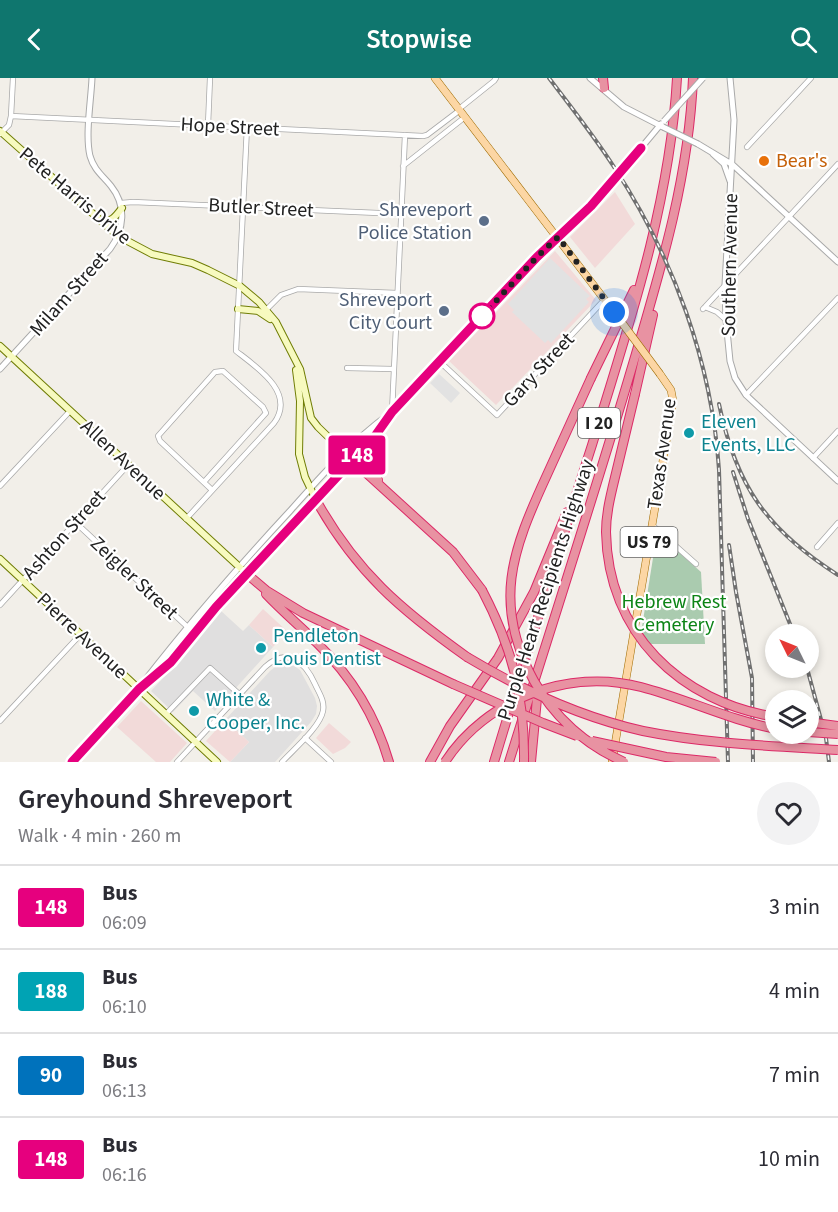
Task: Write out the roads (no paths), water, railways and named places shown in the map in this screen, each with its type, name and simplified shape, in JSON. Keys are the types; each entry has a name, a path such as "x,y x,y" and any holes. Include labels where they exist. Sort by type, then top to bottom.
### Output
{"highway":[{"path":"601,78 604,88"},
{"name":"Purple Heart Recipients Highway","path":"494,762 644,271 669,162 677,78"},
{"name":"Purple Heart Recipients Highway","path":"509,762 611,437 662,265 686,156 694,80"},
{"path":"662,265 607,519 614,585 622,606 643,641 656,657 679,678 722,703 747,712 765,715"},
{"path":"624,762 583,738 565,722 544,697 520,651 510,605 512,566 523,527 591,378 644,271"},
{"path":"375,436 369,457 374,474 386,490"},
{"path":"352,460 453,552 482,590 502,630 515,669 521,702 524,762"},
{"path":"430,762 450,726 498,658 534,592 581,481"},
{"path":"315,500 335,532 378,586 425,627 467,657 505,680 588,715 656,733 702,741 838,750"},
{"path":"249,576 284,602 308,616 453,684 543,723 606,745 666,757 716,762"},
{"path":"249,576 322,648 348,679 364,703 382,738 389,761"},
{"path":"531,762 540,660"},
{"path":"445,762 474,728 509,704 534,693 584,682 620,683 669,695 740,722 765,727"},
{"path":"819,723 838,726"},
{"path":"819,733 838,734"}],"main road":[{"name":"Texas Avenue","path":"435,78 605,299 671,390 673,401 612,762"},
{"name":"Pete Harris Drive","path":"0,133 41,166 118,236 144,251 192,263 240,286 266,310 276,322 300,369 311,418 352,460"},
{"path":"100,221 107,222 115,218 121,206"},
{"path":"238,309 258,311 276,322"},
{"name":"Allen Avenue","path":"0,346 249,576"},
{"name":"Pete Harris Drive","path":"292,354 299,387 300,454 309,488 315,500"},
{"name":"Pierre Avenue","path":"0,559 217,762"}],"street":[{"path":"0,133 9,125 13,78"},
{"path":"92,78 89,149 98,172 113,188 121,206"},
{"path":"208,125 210,78"},
{"name":"Hope Street","path":"11,116 427,135 496,78"},
{"path":"590,78 624,107 662,124 733,165 838,262"},
{"path":"139,689 171,662 194,633 249,576 375,436 392,412 537,257 602,195 703,78"},
{"name":"Southern Avenue","path":"730,78 734,120 733,165 725,285 730,361 735,378 746,395 838,481"},
{"path":"747,147 811,78"},
{"path":"403,166 465,117"},
{"path":"186,519 274,423 282,408 276,386 236,351 247,127"},
{"path":"72,762 139,689 238,566 309,488 344,452 392,412 405,135"},
{"path":"705,147 724,164 731,184"},
{"path":"726,320 717,312 704,308 838,164"},
{"name":"Butler Street","path":"121,206 133,202 401,214"},
{"name":"Milam Street","path":"0,369 110,249 123,222 121,206"},
{"path":"266,310 281,295 298,289 397,293"},
{"path":"746,395 838,298"},
{"name":"Gary Street","path":"439,361 497,415 605,299"},
{"path":"347,368 393,369"},
{"path":"204,482 266,413 263,407 223,371 215,372 158,436 160,441 212,490"},
{"path":"0,486 70,411"},
{"path":"813,458 838,431"},
{"name":"Ashton Street","path":"0,605 128,465"},
{"name":"Zeigler Street","path":"75,522 194,633"},
{"path":"817,547 838,523"},
{"path":"652,525 696,564"},
{"path":"0,721 80,635"},
{"path":"177,762 265,667 276,659 295,659 305,665 312,677 322,699 323,710 316,725 282,762"},
{"path":"166,714 210,668 239,694"},
{"path":"305,738 331,762"}],"railway":[{"path":"549,78 598,144 635,201 671,274 698,350 708,390 719,470 728,762"},
{"path":"719,404 735,459 758,503 792,541 838,575"},
{"path":"733,472 748,519 790,624"},
{"path":"729,545 752,678 753,762"},
{"path":"810,678 826,738 829,762"}],"place":[{"name":"Bear's","path":"764,161"},
{"name":"Shreveport Police Station","path":"484,221"},
{"name":"Shreveport City Court","path":"444,311"},
{"name":"Eleven Events, LLC","path":"689,433"},
{"name":"Pendleton Louis Dentist","path":"261,648"},
{"name":"White & Cooper, Inc.","path":"194,711"}],"park label":[{"name":"Hebrew Rest Cemetery","path":"674,614"}]}
